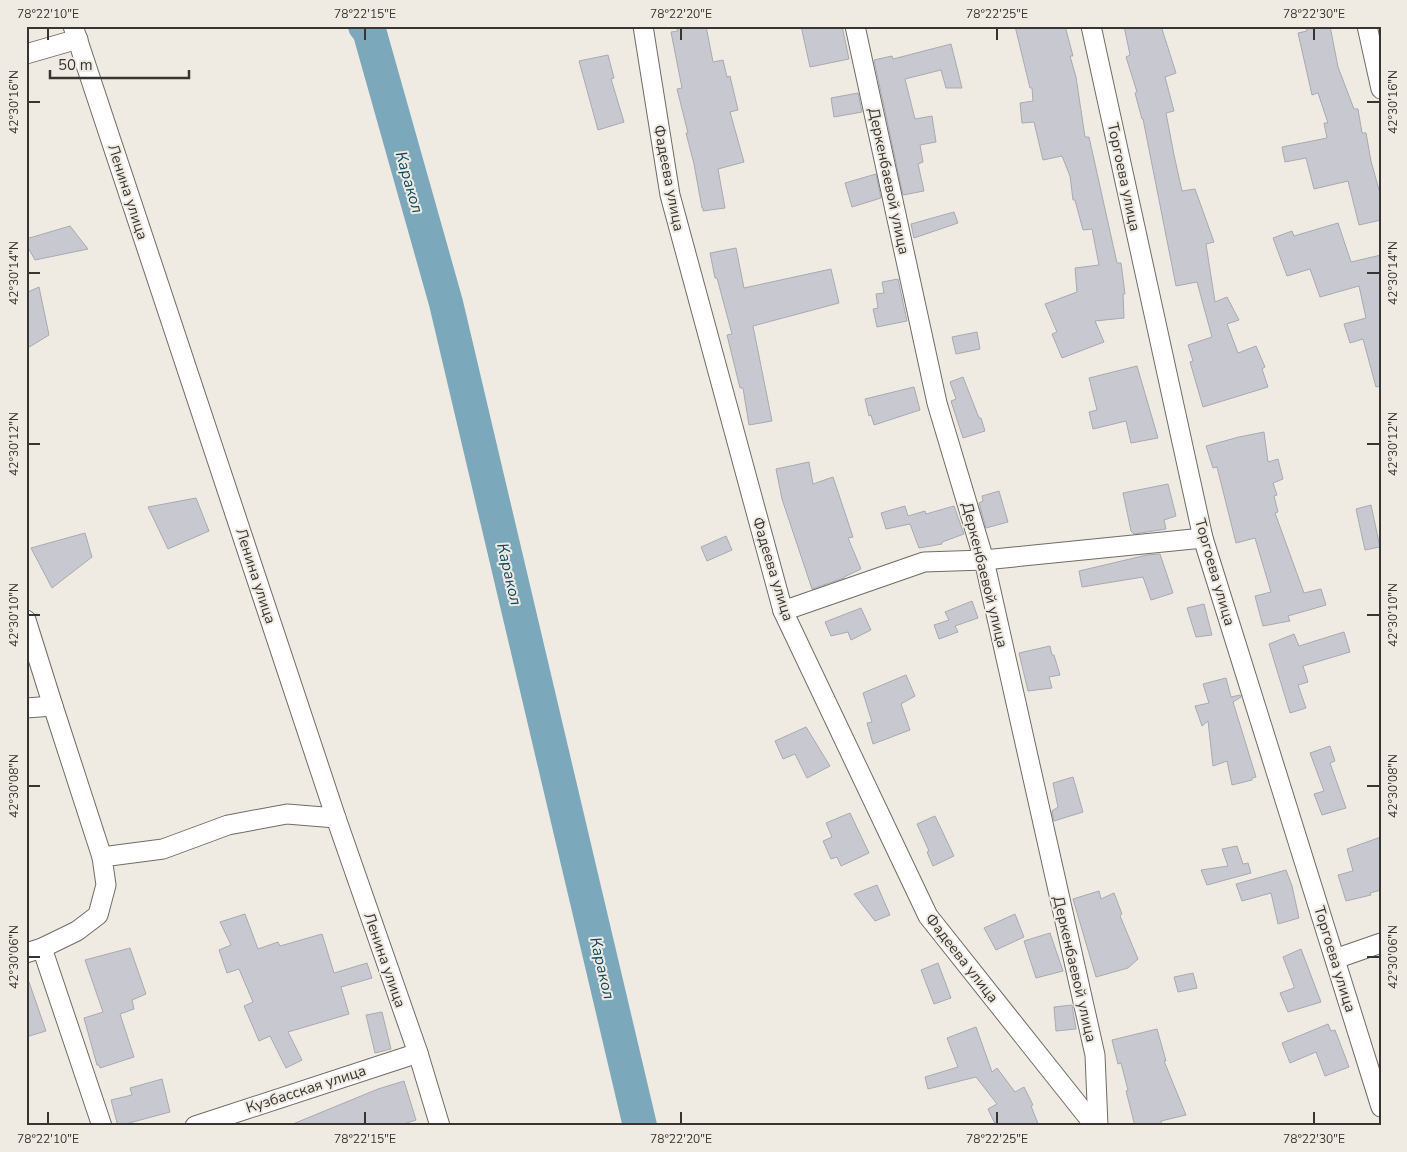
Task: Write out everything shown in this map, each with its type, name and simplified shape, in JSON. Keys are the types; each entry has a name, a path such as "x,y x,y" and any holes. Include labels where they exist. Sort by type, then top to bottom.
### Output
{"street":[{"name":"Фадеева улица","path":"642,26 670,195 783,611 928,916 1096,1126"},
{"name":"Деркенбаевой улица","path":"855,26 936,403 984,560 1095,1055 1096,1126"},
{"name":"Торгоева улица","path":"1091,26 1204,538 1381,1107"},
{"path":"1367,26 1381,89"},
{"path":"26,54 76,33"},
{"name":"Ленина улица","path":"76,33 336,818 418,1053 440,1126"},
{"path":"783,611 924,562 984,560 1204,538"},
{"path":"26,620 102,857 106,885 98,915 77,931 34,951 102,1126"},
{"path":"26,708 53,706"},
{"path":"102,857 163,849 228,825 287,814 336,818"},
{"path":"1335,958 1381,943"},
{"name":"Кузбасская улица","path":"194,1126 418,1053"}],"building":[{"path":"676,26 706,26 713,62 723,60 727,77 730,76 738,110 730,112 744,162 718,169 725,208 703,211 702,208 686,133 688,133 677,89 682,88 671,32 678,31"},
{"path":"801,26 842,26 849,59 810,67"},
{"path":"1015,26 1065,26 1073,56 1070,56 1076,77 1085,137 1089,137 1117,263 1121,263 1125,294 1123,294 1124,318 1095,321 1104,342 1062,358 1052,334 1057,332 1045,304 1077,292 1075,268 1099,265 1092,229 1083,230 1075,200 1073,200 1070,176 1062,156 1043,160 1034,122 1022,123 1020,103 1033,101 1032,88 1030,88"},
{"path":"1124,26 1161,26 1176,73 1165,77 1174,111 1166,113 1174,155 1182,191 1195,189 1214,242 1206,244 1215,302 1227,297 1239,320 1227,324 1238,353 1256,346 1265,367 1262,369 1268,387 1203,407 1190,362 1193,361 1188,345 1212,337 1197,282 1176,286 1143,119 1126,57 1130,55"},
{"path":"1306,26 1330,26 1338,67 1354,109 1358,109 1362,133 1366,133 1371,161 1381,197 1381,220 1359,225 1348,181 1314,189 1306,158 1285,162 1282,147 1327,138 1324,123 1328,123 1318,93 1312,95 1298,33 1307,31"},
{"path":"951,44 962,88 946,88 941,70 905,79 915,119 932,116 936,142 920,145 923,162 918,164 924,191 903,195 874,60 892,56 893,59"},
{"path":"608,55 614,78 611,79 624,122 598,130 579,61"},
{"path":"858,93 862,112 834,117 831,98"},
{"path":"876,174 881,198 852,207 845,183"},
{"path":"954,212 958,223 914,238 911,224"},
{"path":"1338,223 1351,262 1381,255 1381,386 1376,387 1363,339 1350,343 1344,324 1366,318 1359,286 1320,297 1310,269 1287,276 1273,238 1292,231 1294,236"},
{"path":"70,226 88,249 35,260 26,244 26,239"},
{"path":"736,248 744,288 831,269 839,303 753,326 772,421 749,425 743,388 740,388 727,335 732,334 717,278 715,278 710,253"},
{"path":"898,279 907,321 877,327 873,309 878,308 876,294 884,293 882,282"},
{"path":"39,287 49,335 26,349 26,293"},
{"path":"977,332 980,349 956,354 952,337"},
{"path":"1137,366 1158,438 1131,443 1126,421 1093,429 1089,412 1097,410 1089,378"},
{"path":"963,377 985,431 963,438 951,401 956,399 950,382"},
{"path":"914,387 920,410 874,425 871,415 869,416 865,399"},
{"path":"1264,432 1268,462 1278,459 1283,479 1273,483 1277,495 1274,496 1278,512 1275,513 1304,593 1321,589 1326,605 1288,616 1290,621 1263,626 1255,596 1271,592 1255,538 1236,543 1217,467 1213,468 1206,446"},
{"path":"809,462 813,484 833,477 853,537 848,538 861,569 844,578 812,589 782,499 776,469"},
{"path":"1168,484 1176,516 1164,520 1166,529 1134,534 1131,531 1123,493"},
{"path":"999,491 1008,522 986,528 979,503 983,501 982,496"},
{"path":"196,498 209,531 168,549 148,507"},
{"path":"1371,505 1380,547 1365,550 1356,509"},
{"path":"905,506 908,516 925,511 926,514 954,506 964,534 942,542 942,544 919,548 910,524 886,529 881,513"},
{"path":"85,533 92,557 52,588 31,548"},
{"path":"726,536 732,550 707,561 701,547"},
{"path":"1160,554 1173,593 1151,600 1143,577 1082,587 1079,571 1147,555"},
{"path":"972,601 978,618 955,626 958,632 939,639 934,625 949,620 945,612"},
{"path":"1204,604 1212,635 1196,637 1187,608"},
{"path":"861,608 871,630 851,640 848,632 831,636 825,622"},
{"path":"1344,632 1350,652 1303,666 1308,682 1298,685 1306,708 1290,713 1269,644 1294,634 1299,646"},
{"path":"1050,646 1060,675 1049,677 1052,688 1028,691 1019,653"},
{"path":"906,675 915,696 901,704 910,730 873,744 867,723 872,722 863,693"},
{"path":"1226,678 1231,697 1240,695 1241,697 1233,702 1256,777 1252,778 1252,780 1232,785 1227,761 1213,766 1208,721 1202,726 1195,706 1209,703 1203,684"},
{"path":"806,727 830,766 807,778 795,754 783,759 775,741"},
{"path":"1330,746 1335,761 1330,763 1346,808 1322,815 1314,794 1324,791 1310,753"},
{"path":"1073,777 1083,812 1054,821 1052,811 1058,807 1053,783"},
{"path":"850,813 869,853 841,866 837,857 831,859 823,841 832,837 826,823"},
{"path":"935,816 954,856 933,866 927,852 929,851 917,824"},
{"path":"1381,837 1381,890 1370,893 1371,895 1346,901 1338,875 1353,871 1347,849"},
{"path":"1237,846 1243,864 1248,863 1251,873 1207,885 1201,870 1228,866 1222,849"},
{"path":"1286,870 1292,886 1299,918 1278,924 1271,893 1242,901 1236,884"},
{"path":"877,885 890,915 875,921 854,894"},
{"path":"1099,891 1101,899 1114,893 1122,914 1120,916 1138,959 1128,968 1096,977 1073,899"},
{"path":"245,914 258,949 278,942 280,946 322,934 334,973 367,963 372,978 341,987 349,1014 288,1032 302,1060 286,1068 270,1036 259,1041 244,1006 253,1002 239,969 227,973 219,950 231,945 220,922"},
{"path":"1015,914 1024,937 996,950 984,928"},
{"path":"1050,933 1063,971 1036,978 1024,941"},
{"path":"130,948 146,994 132,1000 134,1009 120,1014 134,1057 100,1068 97,1065 84,1018 103,1012 85,960"},
{"path":"1301,949 1321,1002 1288,1012 1280,993 1294,988 1294,986 1283,957"},
{"path":"938,963 951,998 934,1004 921,970"},
{"path":"1193,973 1197,988 1178,992 1174,977"},
{"path":"29,982 46,1031 26,1037 26,983"},
{"path":"1072,1005 1076,1029 1056,1031 1054,1007"},
{"path":"382,1012 391,1049 375,1053 366,1015"},
{"path":"1328,1024 1331,1031 1335,1030 1349,1067 1325,1076 1316,1052 1290,1063 1282,1043"},
{"path":"976,1027 992,1072 997,1068 1015,1092 1024,1087 1033,1105 1031,1106 1039,1126 996,1126 988,1109 997,1104 976,1077 928,1089 925,1077 958,1067 947,1038"},
{"path":"1157,1029 1166,1061 1164,1061 1186,1115 1161,1121 1162,1126 1135,1126 1121,1063 1118,1064 1112,1040"},
{"path":"162,1079 170,1112 118,1126 111,1100 132,1095 130,1088"},
{"path":"404,1081 416,1120 397,1126 288,1126 378,1089"}],"waterway":[{"name":"Каракол","path":"365,26 369,30 446,303 640,1126"}]}
